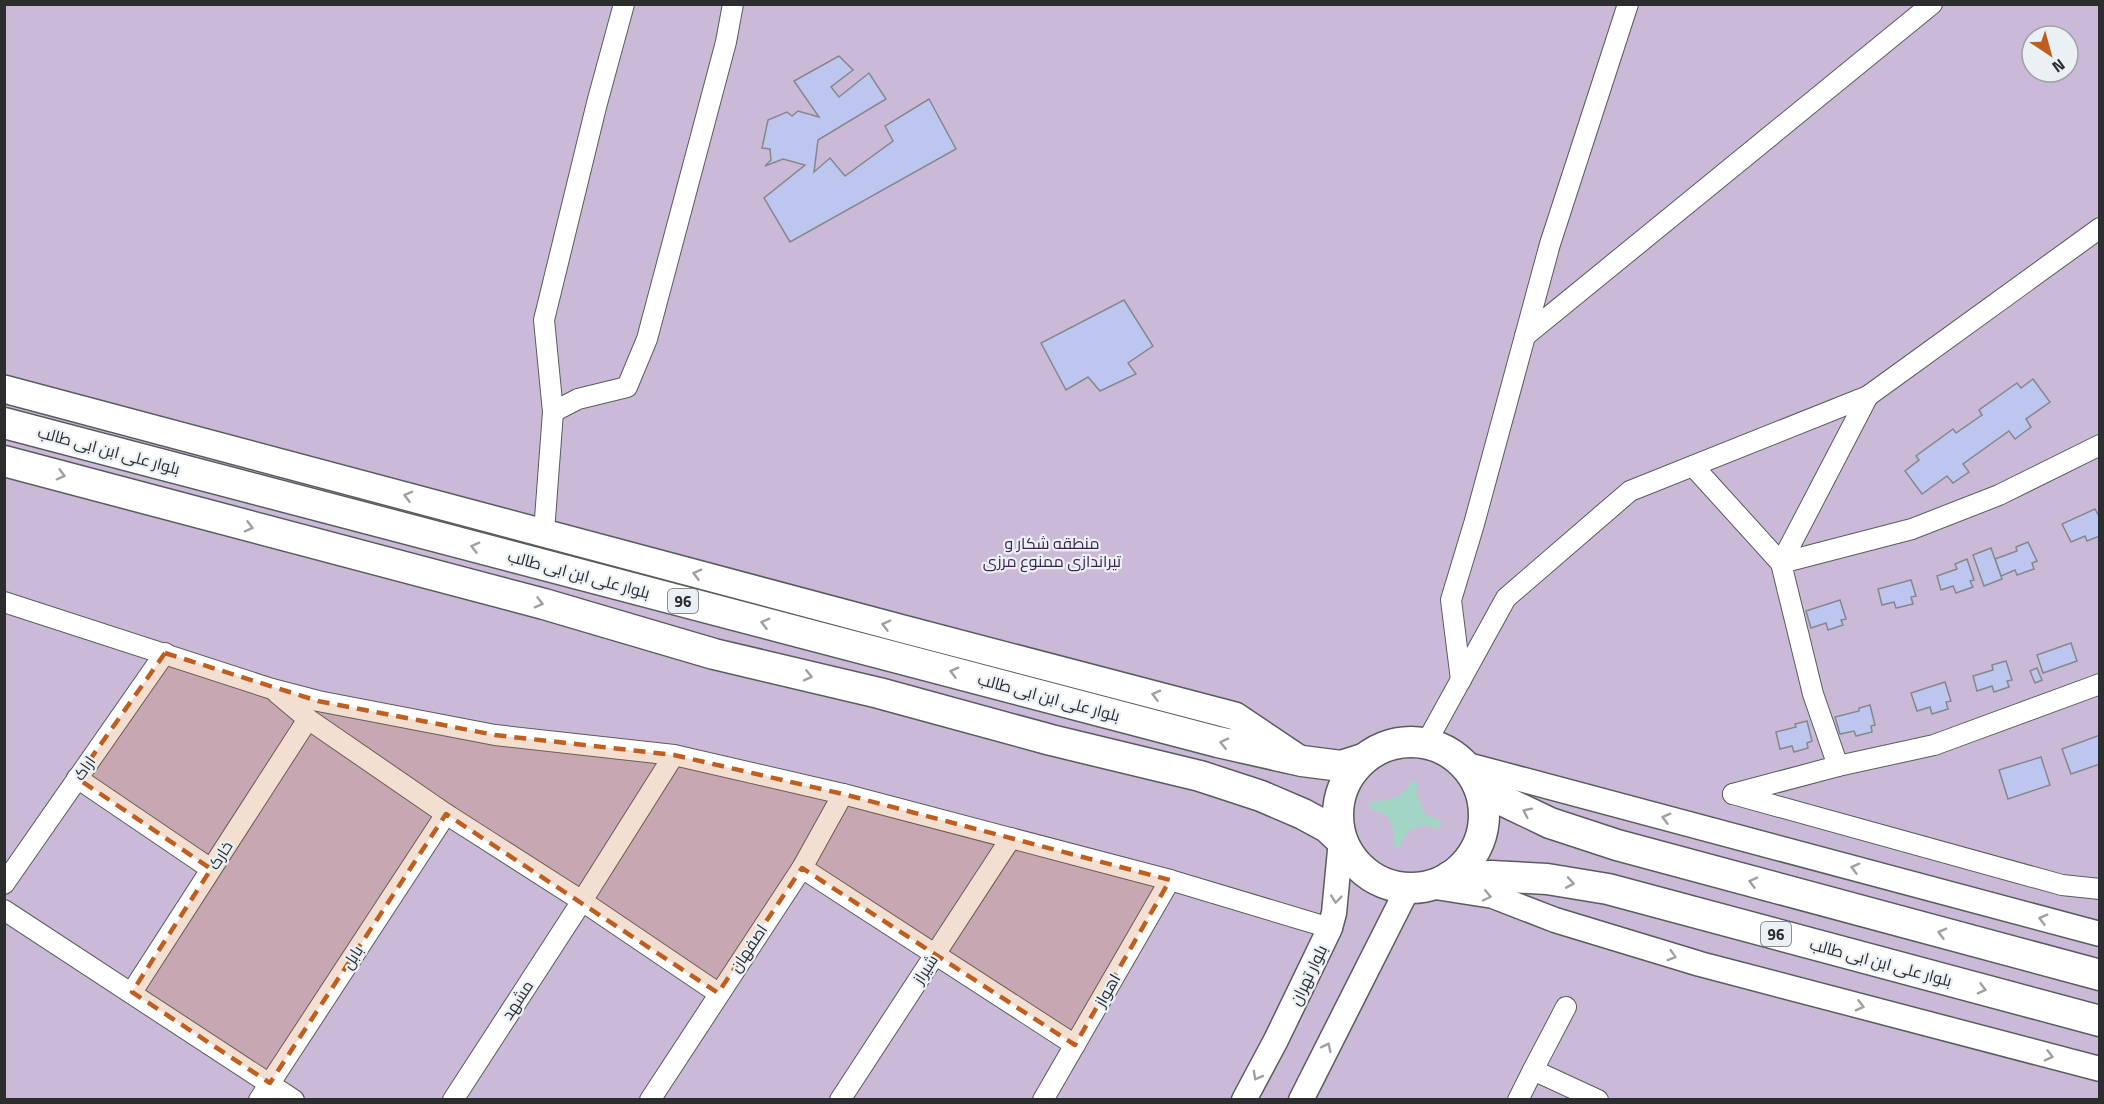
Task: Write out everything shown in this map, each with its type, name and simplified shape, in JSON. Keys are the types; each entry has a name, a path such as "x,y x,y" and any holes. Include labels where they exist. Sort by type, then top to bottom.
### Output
{"main road":[{"path":"4,389 1235,716 1302,761"},
{"name":"بلوار علی ابن ابی طالب","path":"4,423 1183,733 1302,761 1341,766 1363,759"},
{"name":"96","path":"4,460 544,604 714,654 879,693 1051,740 1200,776 1261,796 1303,814 1327,827 1341,840"},
{"name":"96","path":"1428,884 1386,884 1367,874 1352,860 1341,840 1337,819 1340,797 1349,776 1363,759 1382,748 1404,742 1426,743 1446,751 1506,802 1550,823 1617,845 2100,975"},
{"path":"1428,884 1466,864 1477,846 1484,825 1483,803 1470,773"},
{"name":"بلوار علی ابن ابی طالب","path":"1428,884 1491,876 1547,879 1608,889 2100,1021"}],"street":[{"path":"544,532 553,412 544,320 597,103 624,4"},
{"path":"553,412 578,399 627,387 647,339 726,42 733,4"},
{"path":"1461,680 1451,600 1550,244 1628,4"},
{"path":"1525,336 1932,4"},
{"path":"1426,743 1506,598 1630,491 1868,396 2100,228"},
{"path":"1780,563 1868,396"},
{"path":"1780,563 1912,529 1999,495 2100,445"},
{"path":"1693,466 1780,563 1813,694 1838,766"},
{"path":"4,602 272,689 318,701 495,735 674,755 843,794 1011,838 1170,880 1330,928"},
{"name":"اراک","path":"4,884 165,653"},
{"path":"2100,684 1934,745 1838,766 1733,794 2062,885 2100,889"},
{"path":"272,689 308,719 446,814 582,901 718,993"},
{"name":"خارک","path":"132,992 308,719"},
{"name":"مشهد","path":"453,1100 674,755"},
{"path":"1470,773 2100,934"},
{"path":"77,778 211,869"},
{"name":"اصفهان","path":"650,1100 802,868 843,794"},
{"name":"بابل","path":"259,1100 446,814"},
{"name":"شیراز","path":"840,1100 1011,838"},
{"name":"بلوار تهران","path":"1244,1100 1276,1041 1330,928 1334,914 1341,840"},
{"path":"802,868 1075,1045"},
{"name":"اهواز","path":"1043,1100 1170,880"},
{"path":"1300,1100 1428,884 1493,896 1555,920 1700,964 2100,1069"},
{"path":"4,910 294,1100"},
{"path":"1518,1100 1566,1007"},
{"path":"1533,1070 1598,1100"}],"highlighted area":[{"path":"165,653 318,701 495,735 674,755 843,794 1170,880 1075,1045 802,868 718,993 446,814 270,1083 132,992 211,869 77,778"}],"green space":[{"name":"منطقه شکار و تیراندازی ممنوع مرزی","path":"5,5 2099,5 2099,1099 5,1100"}],"shaded area":[{"path":"1412,780 1418,785 1416,793 1424,813 1442,822 1439,828 1425,826 1414,828 1406,835 1400,848 1394,846 1392,827 1388,818 1378,811 1371,810 1368,802 1394,798 1404,791"}],"building":[{"path":"839,56 853,70 831,87 839,97 869,73 886,99 818,140 814,172 830,158 845,176 893,141 885,126 929,99 956,149 790,242 764,198 805,165 783,159 765,166 771,160 770,149 762,148 768,120 787,112 792,116 798,111 819,117 794,81"},
{"path":"1124,300 1153,346 1128,363 1136,374 1100,391 1088,377 1066,390 1041,343"},
{"path":"2033,379 2050,402 2026,419 2031,427 2015,439 2009,431 1963,464 1969,472 1953,483 1947,476 1922,494 1905,471 1919,460 1916,456 1953,429 1956,433 1982,415 1979,410 2017,383 2021,388"},
{"path":"2095,509 2100,518 2100,536 2087,541 2085,536 2071,542 2062,524"},
{"path":"2028,542 2037,561 2032,563 2034,569 2017,575 2015,570 2001,576 1995,559 2017,551 2016,547"},
{"path":"1991,548 2002,579 1984,586 1973,555"},
{"path":"1967,559 1974,580 1970,581 1973,587 1956,593 1953,586 1941,590 1937,576 1957,569 1955,564"},
{"path":"1911,580 1916,596 1911,597 1913,604 1896,608 1894,602 1882,605 1878,589"},
{"path":"1840,600 1846,619 1841,620 1843,625 1828,630 1826,623 1811,628 1806,611"},
{"path":"2071,643 2077,661 2043,673 2037,655"},
{"path":"2006,661 2012,680 2007,681 2009,687 1994,692 1992,686 1977,691 1973,676 1993,670 1992,665"},
{"path":"2037,668 2042,680 2035,683 2030,671"},
{"path":"1945,682 1951,701 1946,702 1948,709 1932,714 1930,707 1917,711 1911,693"},
{"path":"1870,705 1875,725 1871,726 1872,732 1856,736 1854,731 1840,734 1835,717 1859,711 1859,708"},
{"path":"1807,721 1812,741 1807,743 1808,748 1794,752 1792,746 1780,749 1776,732 1796,727 1795,724"},
{"path":"2100,735 2100,764 2071,774 2062,749"},
{"path":"2041,757 2050,785 2008,799 1999,770"}]}
